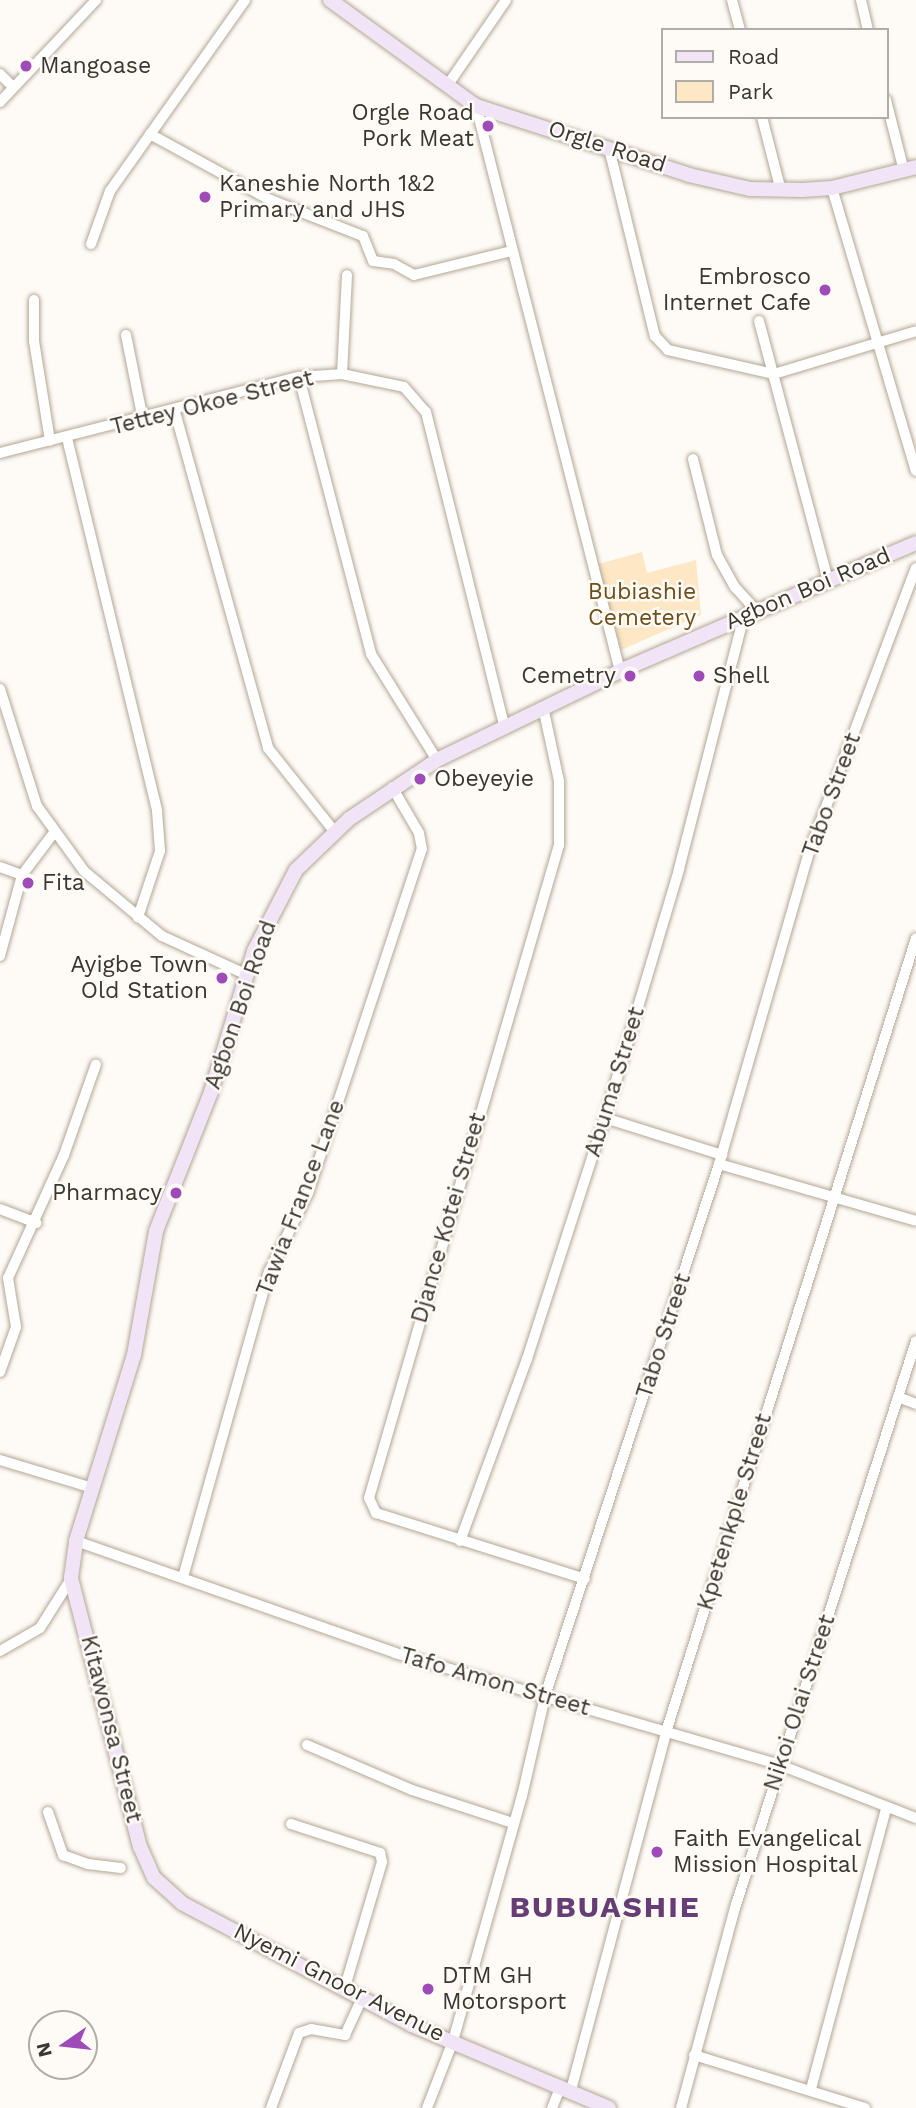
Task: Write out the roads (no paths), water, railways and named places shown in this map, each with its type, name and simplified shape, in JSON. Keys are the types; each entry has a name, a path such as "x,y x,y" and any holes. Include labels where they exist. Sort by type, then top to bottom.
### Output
{"street":[{"path":"0,102 96,0"},
{"path":"91,244 110,191 245,0"},
{"path":"447,86 506,0"},
{"path":"733,0 740,28"},
{"path":"861,0 868,28"},
{"name":"Orgle Road","path":"338,2 476,106 689,174 781,191 832,188 910,169"},
{"path":"0,74 13,87"},
{"path":"476,106 620,671"},
{"path":"888,106 910,169"},
{"path":"763,119 781,191"},
{"path":"150,134 268,199 363,236 373,261 394,264 414,275 512,251"},
{"path":"609,148 655,336 668,350 774,373 916,331"},
{"path":"832,188 916,471"},
{"path":"342,374 347,275"},
{"path":"34,300 34,341 50,441"},
{"path":"759,321 828,581"},
{"path":"126,335 143,420"},
{"name":"Tettey Okoe Street","path":"0,453 175,412 299,377 342,374 404,387 426,412 503,726"},
{"path":"299,377 371,654 437,760"},
{"path":"175,412 268,748 334,831"},
{"path":"67,438 157,811 160,851 138,917"},
{"path":"694,459 718,555 750,613"},
{"name":"Agbon Boi Road","path":"71,1578 76,1541 134,1355 148,1258 215,1082 247,975 285,888 334,831 437,760 620,671 916,543"},
{"name":"Tabo Street","path":"427,2108 453,2041 545,1696 720,1159 809,852 916,568"},
{"name":"Abuma Street","path":"460,1541 527,1359 605,1118 679,869 750,613"},
{"path":"0,689 31,790 53,834 85,871 162,936 247,975"},
{"name":"Djance Kotei Street","path":"543,707 559,781 559,845 369,1492 376,1513 585,1579"},
{"name":"Tawia France Lane","path":"183,1577 270,1272 308,1193 422,849 419,833 393,788"},
{"path":"0,956 22,875 53,834"},
{"path":"0,867 22,875"},
{"name":"Kpetenkple Street","path":"552,2108 566,2088 666,1732 832,1195 916,938"},
{"path":"0,1373 16,1327 8,1278 36,1223 96,1064"},
{"path":"605,1118 720,1159 916,1221"},
{"path":"0,1209 36,1223"},
{"name":"Nikoi Olai Street","path":"681,2108 694,2055 780,1765 916,1341"},
{"path":"898,1397 916,1404"},
{"path":"1,1462 93,1488"},
{"name":"Tafo Amon Street","path":"76,1541 395,1653 780,1765 886,1809 916,1818"},
{"path":"0,1651 40,1628 71,1578"},
{"name":"Kitawonsa Street","path":"71,1578 141,1847 154,1878"},
{"path":"307,1745 412,1790 513,1823"},
{"path":"811,2089 886,1809"},
{"path":"48,1812 63,1855 88,1864 121,1868"},
{"path":"291,1824 380,1853 382,1862 345,1987"},
{"name":"Nyemi Gnoor Avenue","path":"154,1878 182,1903 345,1987 453,2041 609,2108"},
{"path":"271,2108 299,2033 311,2029 345,2035 363,1996"},
{"path":"694,2055 811,2089 865,2108"}],"place":[{"name":"Mangoase","path":"26,66"},
{"name":"Orgle Road Pork Meat","path":"488,126"},
{"name":"Kaneshie North 1&2 Primary and JHS","path":"205,197"},
{"name":"Embrosco Internet Cafe","path":"825,290"},
{"name":"Cemetry","path":"630,676"},
{"name":"Shell","path":"699,676"},
{"name":"Obeyeyie","path":"420,779"},
{"name":"Fita","path":"28,883"},
{"name":"Ayigbe Town Old Station","path":"222,978"},
{"name":"Pharmacy","path":"176,1193"},
{"name":"Faith Evangelical Mission Hospital","path":"657,1852"},
{"name":"DTM GH Motorsport","path":"428,1989"}],"district":[{"name":"BUBUASHIE","path":"605,1907"}],"park label":[{"name":"Bubiashie Cemetery","path":"642,605"}]}
